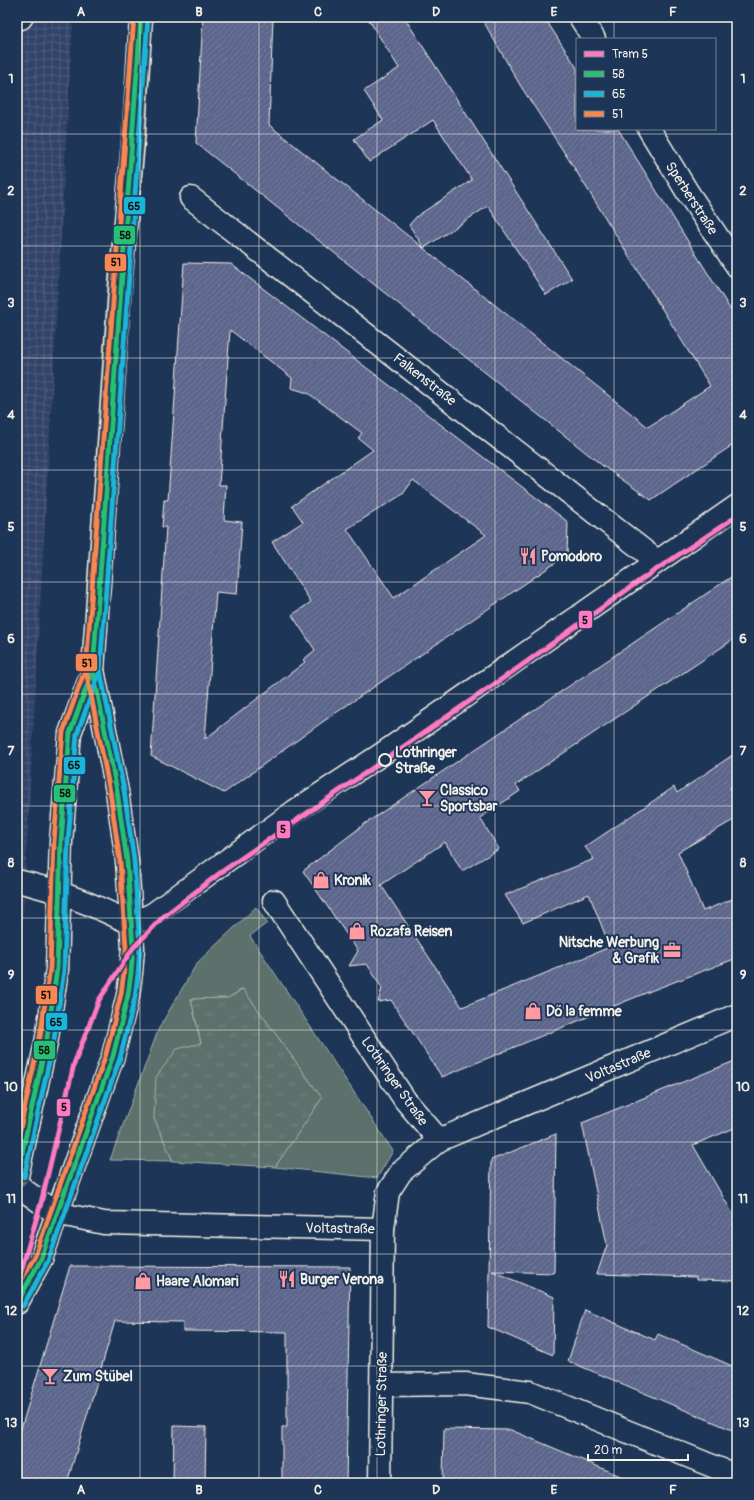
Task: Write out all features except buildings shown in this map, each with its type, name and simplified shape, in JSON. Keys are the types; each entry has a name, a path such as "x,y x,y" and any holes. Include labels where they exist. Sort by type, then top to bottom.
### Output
{"main road":[{"path":"17,1303 41,1259 119,1034 129,987 133,948 127,861 117,791 93,670 120,287 134,130 141,17"},
{"path":"17,1176 53,1004 58,969 61,841 70,733 93,670"}],"street":[{"path":"580,17 593,38"},
{"name":"Sperberstraße","path":"650,130 688,194 737,266"},
{"name":"Falkenstraße","path":"192,198 658,561"},
{"path":"17,881 60,892 98,907 132,924 174,900 295,811 382,754 737,506"},
{"name":"Lothringer Straße","path":"274,901 406,1100 439,1140"},
{"name":"Voltastraße","path":"56,1213 104,1223 383,1229 388,1192 401,1172 439,1140 737,1015"},
{"path":"17,1183 25,1191 56,1213"},
{"name":"Lothringer Straße","path":"380,1483 383,1229"},
{"path":"382,1384 465,1384 530,1392 737,1476"}],"shaded area":[{"path":"17,17 73,17 19,985 17,994"}],"green space":[{"path":"256,907 267,923 250,936 393,1151 377,1178 275,1167 322,1098 243,989 228,998 191,999 201,1044 154,1118 173,1161 110,1160 159,1028 197,963"},
{"path":"243,989 322,1098 275,1167 173,1161 154,1118 156,1077 177,1049 201,1043 191,999 228,998"}],"tram line":[{"name":"5","path":"17,1285 41,1203 74,1064 99,1000 133,948 163,917 220,873 518,668 642,579 737,516"}],"transit line":[{"name":"51","path":"17,1288 35,1256 106,1054 121,994 124,972 126,948 120,862 110,792 86,670 134,17"},
{"name":"58","path":"17,1303 41,1259 113,1056 128,995 131,973 133,948 127,861 117,791 93,670 141,17"},
{"name":"65","path":"23,1306 48,1261 120,1058 135,997 138,974 140,948 134,860 124,790 100,670 148,17"},
{"name":"51","path":"17,1143 40,1037 50,968 54,841 63,732 86,667"},
{"name":"58","path":"17,1176 47,1038 57,969 61,841 70,733 93,669"},
{"name":"65","path":"24,1177 54,1039 64,970 68,841 77,734 100,671"}],"place":[{"name":"Pomodoro","path":"528,556"},
{"name":"Lothringer Straße","path":"385,760"},
{"name":"Classico Sportsbar","path":"427,798"},
{"name":"Kronik","path":"321,880"},
{"name":"Rozafa Reisen","path":"357,931"},
{"name":"Nitsche Werbung & Grafik","path":"672,950"},
{"name":"Dö la femme","path":"533,1011"},
{"name":"Burger Verona","path":"287,1279"},
{"name":"Haare Alomari","path":"143,1281"},
{"name":"Zum Stübel","path":"50,1376"}]}
